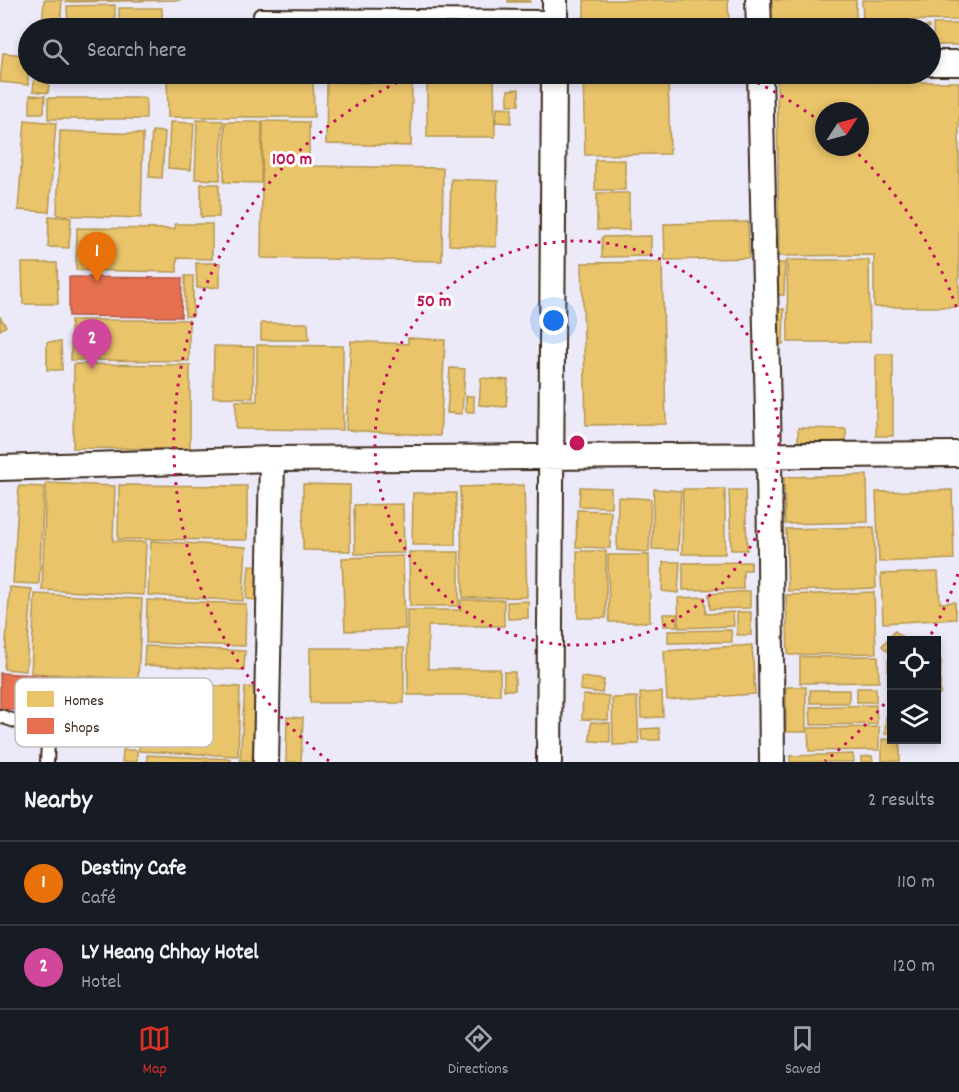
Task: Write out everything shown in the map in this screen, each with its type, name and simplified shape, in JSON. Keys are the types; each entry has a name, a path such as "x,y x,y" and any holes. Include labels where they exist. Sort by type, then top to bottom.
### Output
{"street":[{"path":"758,0 759,18"},
{"path":"941,63 959,63"},
{"path":"549,762 554,84"},
{"path":"760,84 769,455 772,762"},
{"path":"0,468 272,459 959,454"},
{"path":"266,762 272,459"}],"lane":[{"path":"260,15 555,15"},
{"path":"0,716 15,720"},
{"path":"47,762 48,747"}],"building: Homes":[{"path":"44,0 62,0 61,18 43,18"},
{"path":"66,0 181,0 66,2"},
{"path":"508,0 530,0 530,2 508,2"},
{"path":"584,0 728,0 729,18 584,18"},
{"path":"766,0 856,0 856,18 766,18"},
{"path":"862,0 959,0 959,20 863,18"},
{"path":"115,5 115,18 68,18 67,6"},
{"path":"119,8 162,8 162,18 119,18"},
{"path":"941,24 959,24 959,45 941,45"},
{"path":"3,53 18,54 18,84 0,82"},
{"path":"941,82 959,82 959,307 874,307 874,255 779,256 777,84 941,84"},
{"path":"34,84 49,84 48,93 33,91"},
{"path":"167,84 313,84 314,117 168,117"},
{"path":"327,84 412,84 411,146 326,144"},
{"path":"427,84 494,84 495,137 427,137"},
{"path":"583,84 668,84 670,154 585,155"},
{"path":"519,89 519,105 508,105 508,90"},
{"path":"30,95 45,96 44,113 30,113"},
{"path":"48,98 146,98 146,119 48,119"},
{"path":"497,107 512,108 511,123 496,122"},
{"path":"25,120 56,123 49,212 18,210"},
{"path":"197,120 223,121 220,180 195,179"},
{"path":"263,121 309,122 309,166 443,168 442,261 261,258"},
{"path":"170,122 194,123 191,170 168,168"},
{"path":"225,122 262,122 261,183 224,182"},
{"path":"60,131 143,134 141,218 57,215"},
{"path":"152,131 165,132 162,178 149,177"},
{"path":"595,160 625,160 625,190 595,190"},
{"path":"451,179 498,181 496,247 449,245"},
{"path":"201,184 219,184 219,217 201,217"},
{"path":"597,193 629,193 629,230 597,230"},
{"path":"49,216 71,218 69,248 48,247"},
{"path":"748,222 749,258 665,260 664,224"},
{"path":"175,224 212,224 212,259 177,258 177,272 76,270 77,228 175,229"},
{"path":"651,236 651,256 602,257 602,237"},
{"path":"787,260 869,260 870,342 788,342"},
{"path":"662,262 666,424 586,425 582,263"},
{"path":"22,263 57,263 58,304 23,304"},
{"path":"196,263 220,263 220,287 197,288"},
{"path":"776,263 785,263 784,295 775,295"},
{"path":"185,276 193,276 193,316 185,316"},
{"path":"775,309 784,309 783,344 774,344"},
{"path":"0,317 6,326 0,330"},
{"path":"71,320 189,320 189,361 71,360"},
{"path":"261,323 308,323 309,340 261,340"},
{"path":"408,338 445,340 440,436 346,430 351,341 408,344"},
{"path":"47,342 61,342 62,370 47,370"},
{"path":"257,345 343,346 343,430 236,429 236,401 257,401"},
{"path":"214,346 254,347 253,398 213,397"},
{"path":"876,354 893,354 893,436 876,436"},
{"path":"74,364 190,365 190,449 73,448"},
{"path":"450,368 465,369 462,414 447,413"},
{"path":"481,378 508,380 506,407 479,405"},
{"path":"466,396 474,396 474,412 466,412"},
{"path":"798,428 846,429 846,443 798,443"},
{"path":"867,475 868,522 785,524 784,477"},
{"path":"46,483 115,486 113,541 146,542 144,595 42,590"},
{"path":"303,484 350,485 350,551 303,550"},
{"path":"119,485 247,486 247,540 118,539"},
{"path":"524,485 527,597 463,598 460,487"},
{"path":"19,486 44,487 39,584 13,583"},
{"path":"580,487 611,488 611,507 579,506"},
{"path":"654,489 681,491 678,550 652,549"},
{"path":"683,489 725,489 725,554 682,554"},
{"path":"729,490 745,490 747,550 731,550"},
{"path":"952,490 954,559 879,562 876,492"},
{"path":"413,493 456,493 455,545 412,545"},
{"path":"618,497 651,499 649,552 617,550"},
{"path":"403,504 404,553 355,554 354,505"},
{"path":"577,510 611,511 610,548 576,547"},
{"path":"874,527 876,588 788,591 786,529"},
{"path":"151,541 246,547 243,601 148,595"},
{"path":"577,551 606,551 606,618 578,618"},
{"path":"409,552 459,552 459,606 410,606"},
{"path":"608,555 649,555 650,622 609,622"},
{"path":"403,556 405,629 345,631 342,558"},
{"path":"663,562 680,562 678,593 662,591"},
{"path":"751,562 751,570 743,570 743,589 683,590 683,563"},
{"path":"249,565 260,566 257,600 246,599"},
{"path":"938,572 940,603 955,602 956,619 883,623 881,574"},
{"path":"10,587 32,589 26,671 4,669"},
{"path":"750,591 750,608 710,609 709,594"},
{"path":"874,592 876,653 788,655 786,595"},
{"path":"35,594 142,599 138,678 31,673"},
{"path":"705,597 706,614 733,612 734,626 679,628 678,598"},
{"path":"147,600 246,604 245,646 146,643"},
{"path":"461,600 504,600 504,626 428,626 428,669 500,669 500,695 408,695 407,610 461,610"},
{"path":"528,601 528,618 508,619 507,602"},
{"path":"737,612 751,612 751,635 737,635"},
{"path":"663,614 677,614 677,626 664,626"},
{"path":"731,630 732,642 668,643 668,631"},
{"path":"895,631 901,636 891,636"},
{"path":"887,640 887,650 882,646"},
{"path":"752,645 755,694 667,700 664,651"},
{"path":"145,646 245,651 244,670 144,665"},
{"path":"310,648 404,648 404,703 310,703"},
{"path":"878,656 879,682 800,683 800,657"},
{"path":"504,672 515,672 515,690 504,690"},
{"path":"581,677 604,680 602,693 580,690"},
{"path":"213,686 240,687 238,756 139,751 139,747 213,747"},
{"path":"245,687 256,688 252,761 240,760"},
{"path":"786,687 806,687 806,732 786,732"},
{"path":"857,688 876,688 876,702 857,702"},
{"path":"810,690 849,690 849,703 810,703"},
{"path":"662,692 663,717 641,718 640,693"},
{"path":"583,695 609,696 608,720 582,719"},
{"path":"637,697 639,744 613,745 612,698"},
{"path":"876,705 877,724 811,725 810,707"},
{"path":"886,714 887,714 887,734 885,734"},
{"path":"287,717 303,718 301,762 286,762"},
{"path":"591,722 610,723 610,742 590,741"},
{"path":"879,727 879,750 809,751 808,728"},
{"path":"659,728 660,740 642,740 641,729"},
{"path":"882,739 887,739 887,744 900,744 900,761 882,761"},
{"path":"123,750 137,750 137,762 122,762"},
{"path":"853,754 854,762 790,762 790,756"},
{"path":"147,755 231,759 231,762 147,762"},
{"path":"872,756 873,762 861,762 861,757"}],"building: Shops":[{"path":"69,277 182,278 181,317 69,316"},
{"path":"0,673 86,678 15,678 15,710 0,709"}],"place":[{"name":"Destiny Cafe","path":"97,282"},
{"name":"LY Heang Chhay Hotel","path":"92,369"}]}
